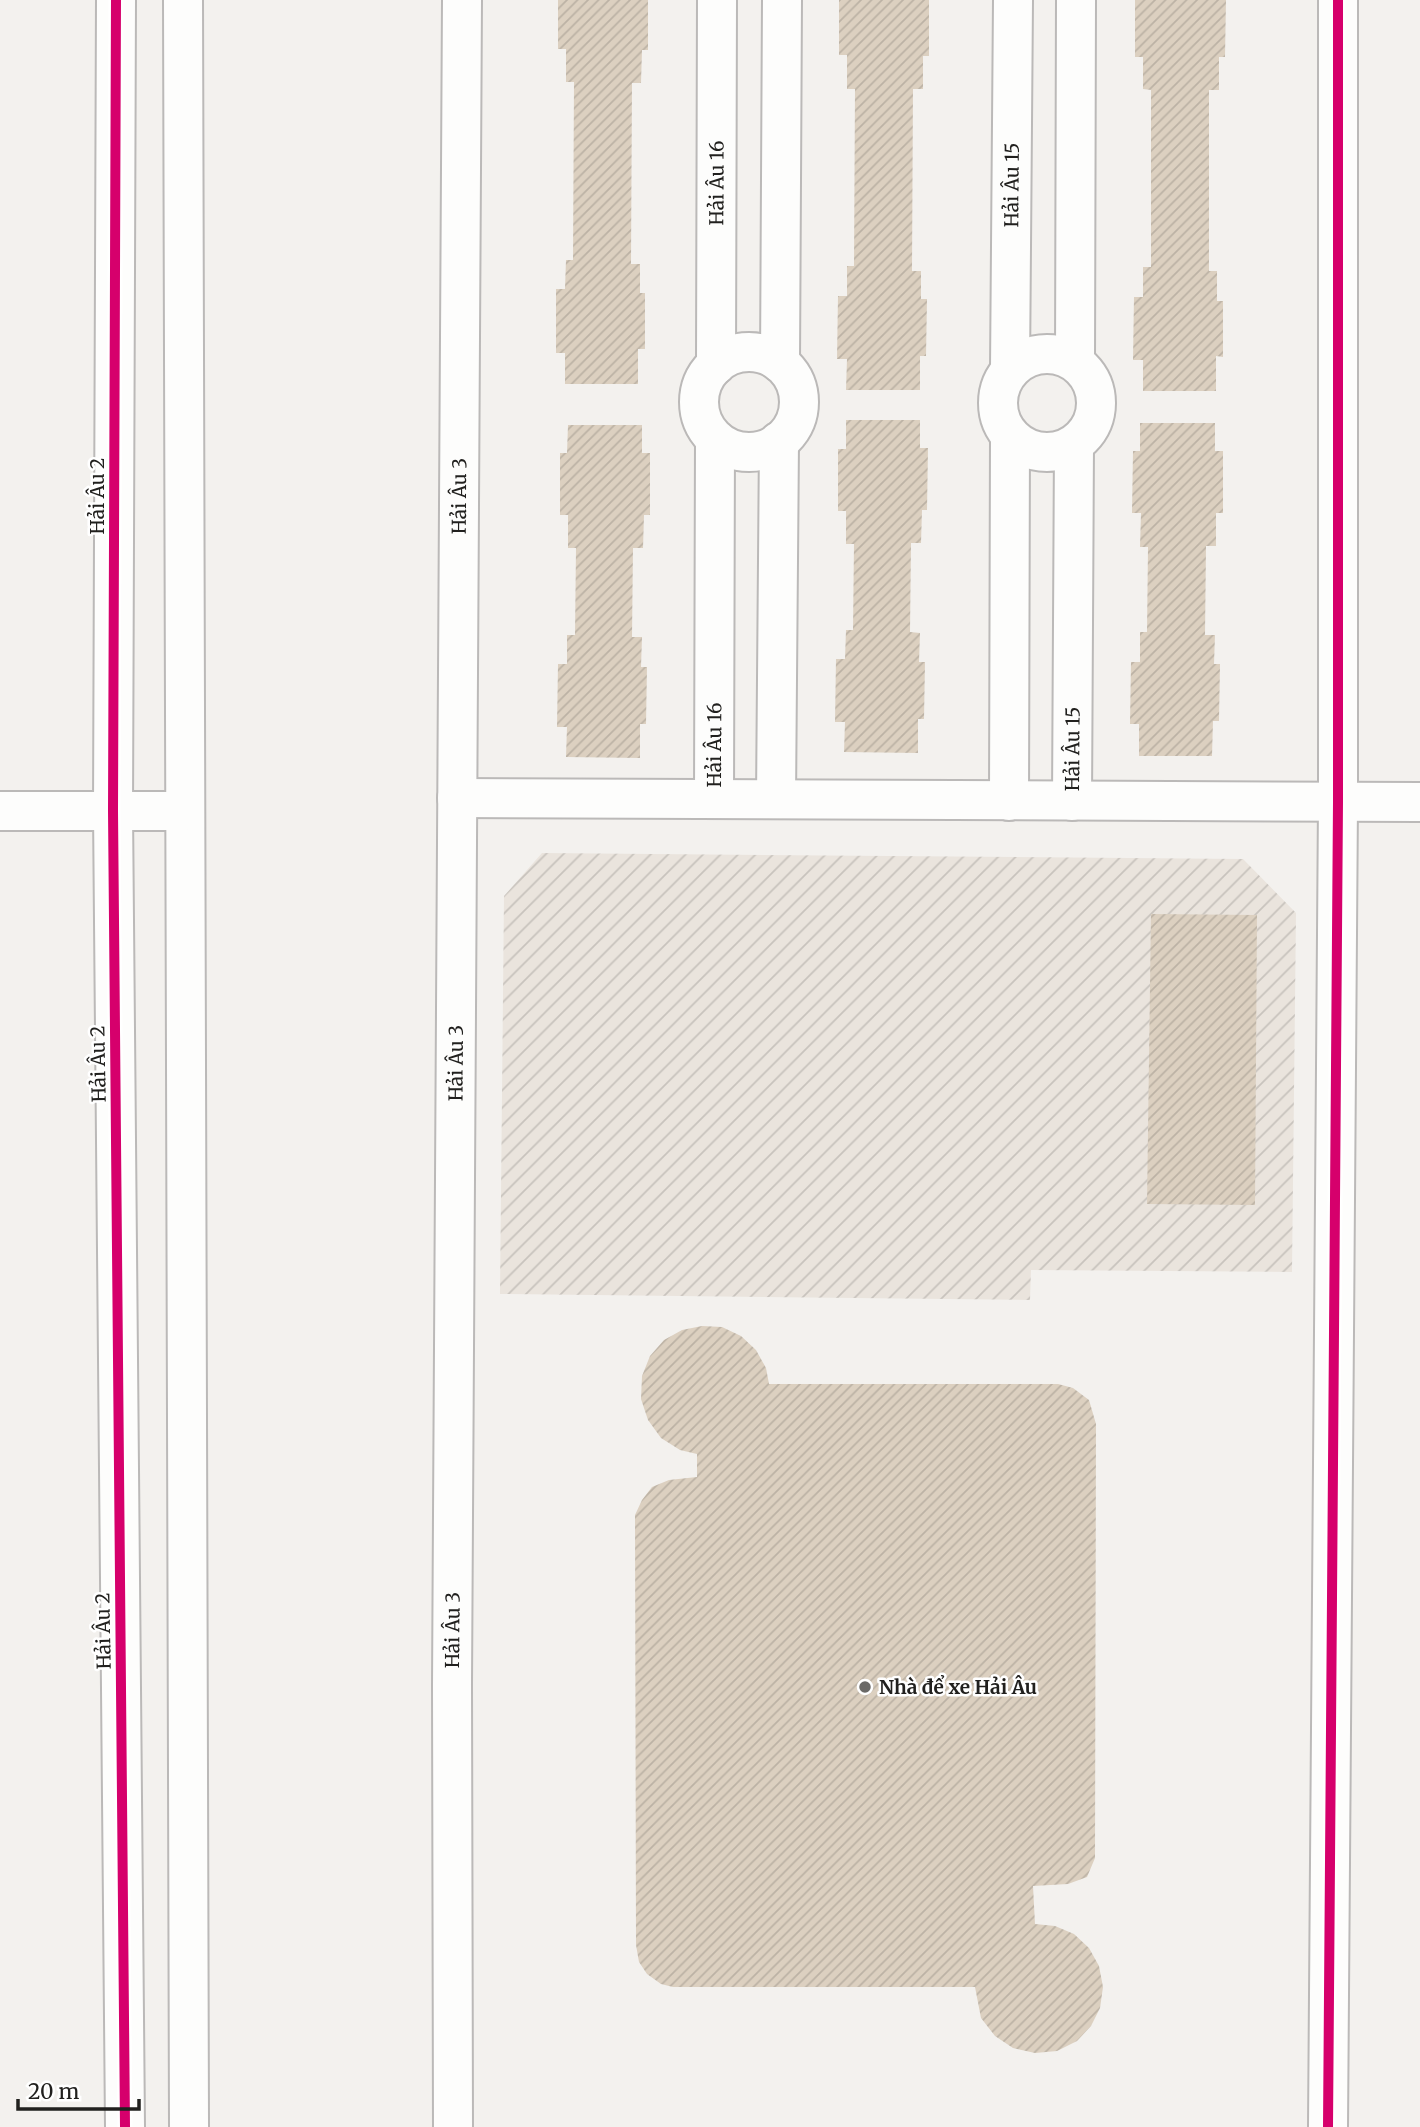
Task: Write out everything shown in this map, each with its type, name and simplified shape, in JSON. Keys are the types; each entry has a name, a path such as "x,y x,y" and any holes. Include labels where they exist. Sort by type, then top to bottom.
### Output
{"street":[{"name":"Hải Âu 2","path":"116,0 113,811 125,2127"},
{"path":"183,0 189,2127"},
{"name":"Hải Âu 3","path":"453,2127 462,0"},
{"name":"Hải Âu 16","path":"714,799 715,439 706,428 699,402 701,388 716,365 717,0"},
{"path":"780,363 782,0"},
{"name":"Hải Âu 15","path":"1009,801 1010,436 1002,424 998,396 1010,369 1013,0"},
{"path":"1075,361 1076,0"},
{"path":"1328,2127 1338,802 1338,0"},
{"path":"715,439 740,452 767,449 790,431 799,402 796,387 780,363 764,354 747,352 730,356 716,365"},
{"path":"1010,369 1033,354 1047,353 1075,361 1087,372 1094,386 1097,403 1094,419 1086,434 1063,450 1041,452 1019,444 1010,436"},
{"path":"776,799 779,441"},
{"name":"Hải Âu 15","path":"1072,801 1074,444"},
{"path":"457,798 1420,802"},
{"path":"0,811 185,811"}],"shaded area":[{"path":"542,853 1243,859 1296,913 1292,1272 1031,1270 1030,1300 500,1294 504,896"}],"building":[{"path":"558,0 648,0 648,50 642,50 641,83 632,83 631,264 640,264 640,293 645,293 645,349 638,349 638,384 565,384 565,353 556,353 556,289 565,289 566,260 573,260 574,82 566,82 566,49 558,49"},
{"path":"839,0 929,0 929,56 923,56 923,89 913,89 912,271 921,271 921,299 927,299 926,356 920,356 920,390 846,390 847,359 837,359 838,296 847,296 847,266 854,266 855,89 847,89 847,55 839,55"},
{"path":"1135,0 1226,0 1225,57 1219,57 1219,90 1209,90 1209,271 1217,271 1217,301 1223,301 1223,357 1216,356 1216,391 1143,391 1143,360 1133,360 1134,297 1143,297 1143,267 1151,267 1151,90 1143,89 1143,57 1135,57"},
{"path":"846,420 920,420 920,448 928,448 927,510 922,510 921,543 911,543 910,632 920,633 919,662 925,662 924,719 918,719 918,753 844,752 845,722 835,722 836,659 845,659 846,630 853,630 854,544 846,544 846,511 838,511 838,449 846,449"},
{"path":"1140,423 1215,423 1215,451 1223,451 1223,513 1216,513 1216,546 1206,546 1205,635 1215,635 1214,664 1220,664 1219,721 1213,721 1212,756 1139,756 1139,724 1130,724 1131,662 1140,662 1140,632 1147,632 1148,547 1140,547 1141,513 1132,513 1133,451 1140,451"},
{"path":"568,425 642,425 642,453 650,453 650,515 644,515 643,548 633,548 632,637 642,637 641,667 647,667 646,724 640,724 640,758 566,757 567,727 557,727 558,664 567,664 567,635 575,635 576,548 568,548 568,515 560,515 560,453 567,453"},
{"path":"1151,914 1257,915 1255,1205 1147,1204"},
{"name":"Nhà để xe Hải Âu","path":"702,1326 722,1327 741,1336 756,1350 766,1368 769,1384 1058,1384 1073,1388 1089,1400 1096,1424 1095,1858 1087,1877 1068,1884 1033,1886 1035,1924 1055,1926 1074,1934 1089,1948 1099,1966 1103,1987 1100,2008 1091,2026 1077,2041 1057,2051 1035,2053 1013,2048 995,2036 981,2018 975,1987 673,1987 661,1984 647,1974 639,1962 636,1945 635,1515 652,1487 669,1480 697,1477 697,1454 680,1450 661,1438 648,1420 641,1399 642,1376 650,1356 664,1340 682,1330"}],"cycle path":[{"path":"116,0 113,811 125,2127"},
{"path":"1328,2127 1338,802 1338,0"}],"place":[{"name":"Nhà để xe Hải Âu","path":"865,1687"}]}
